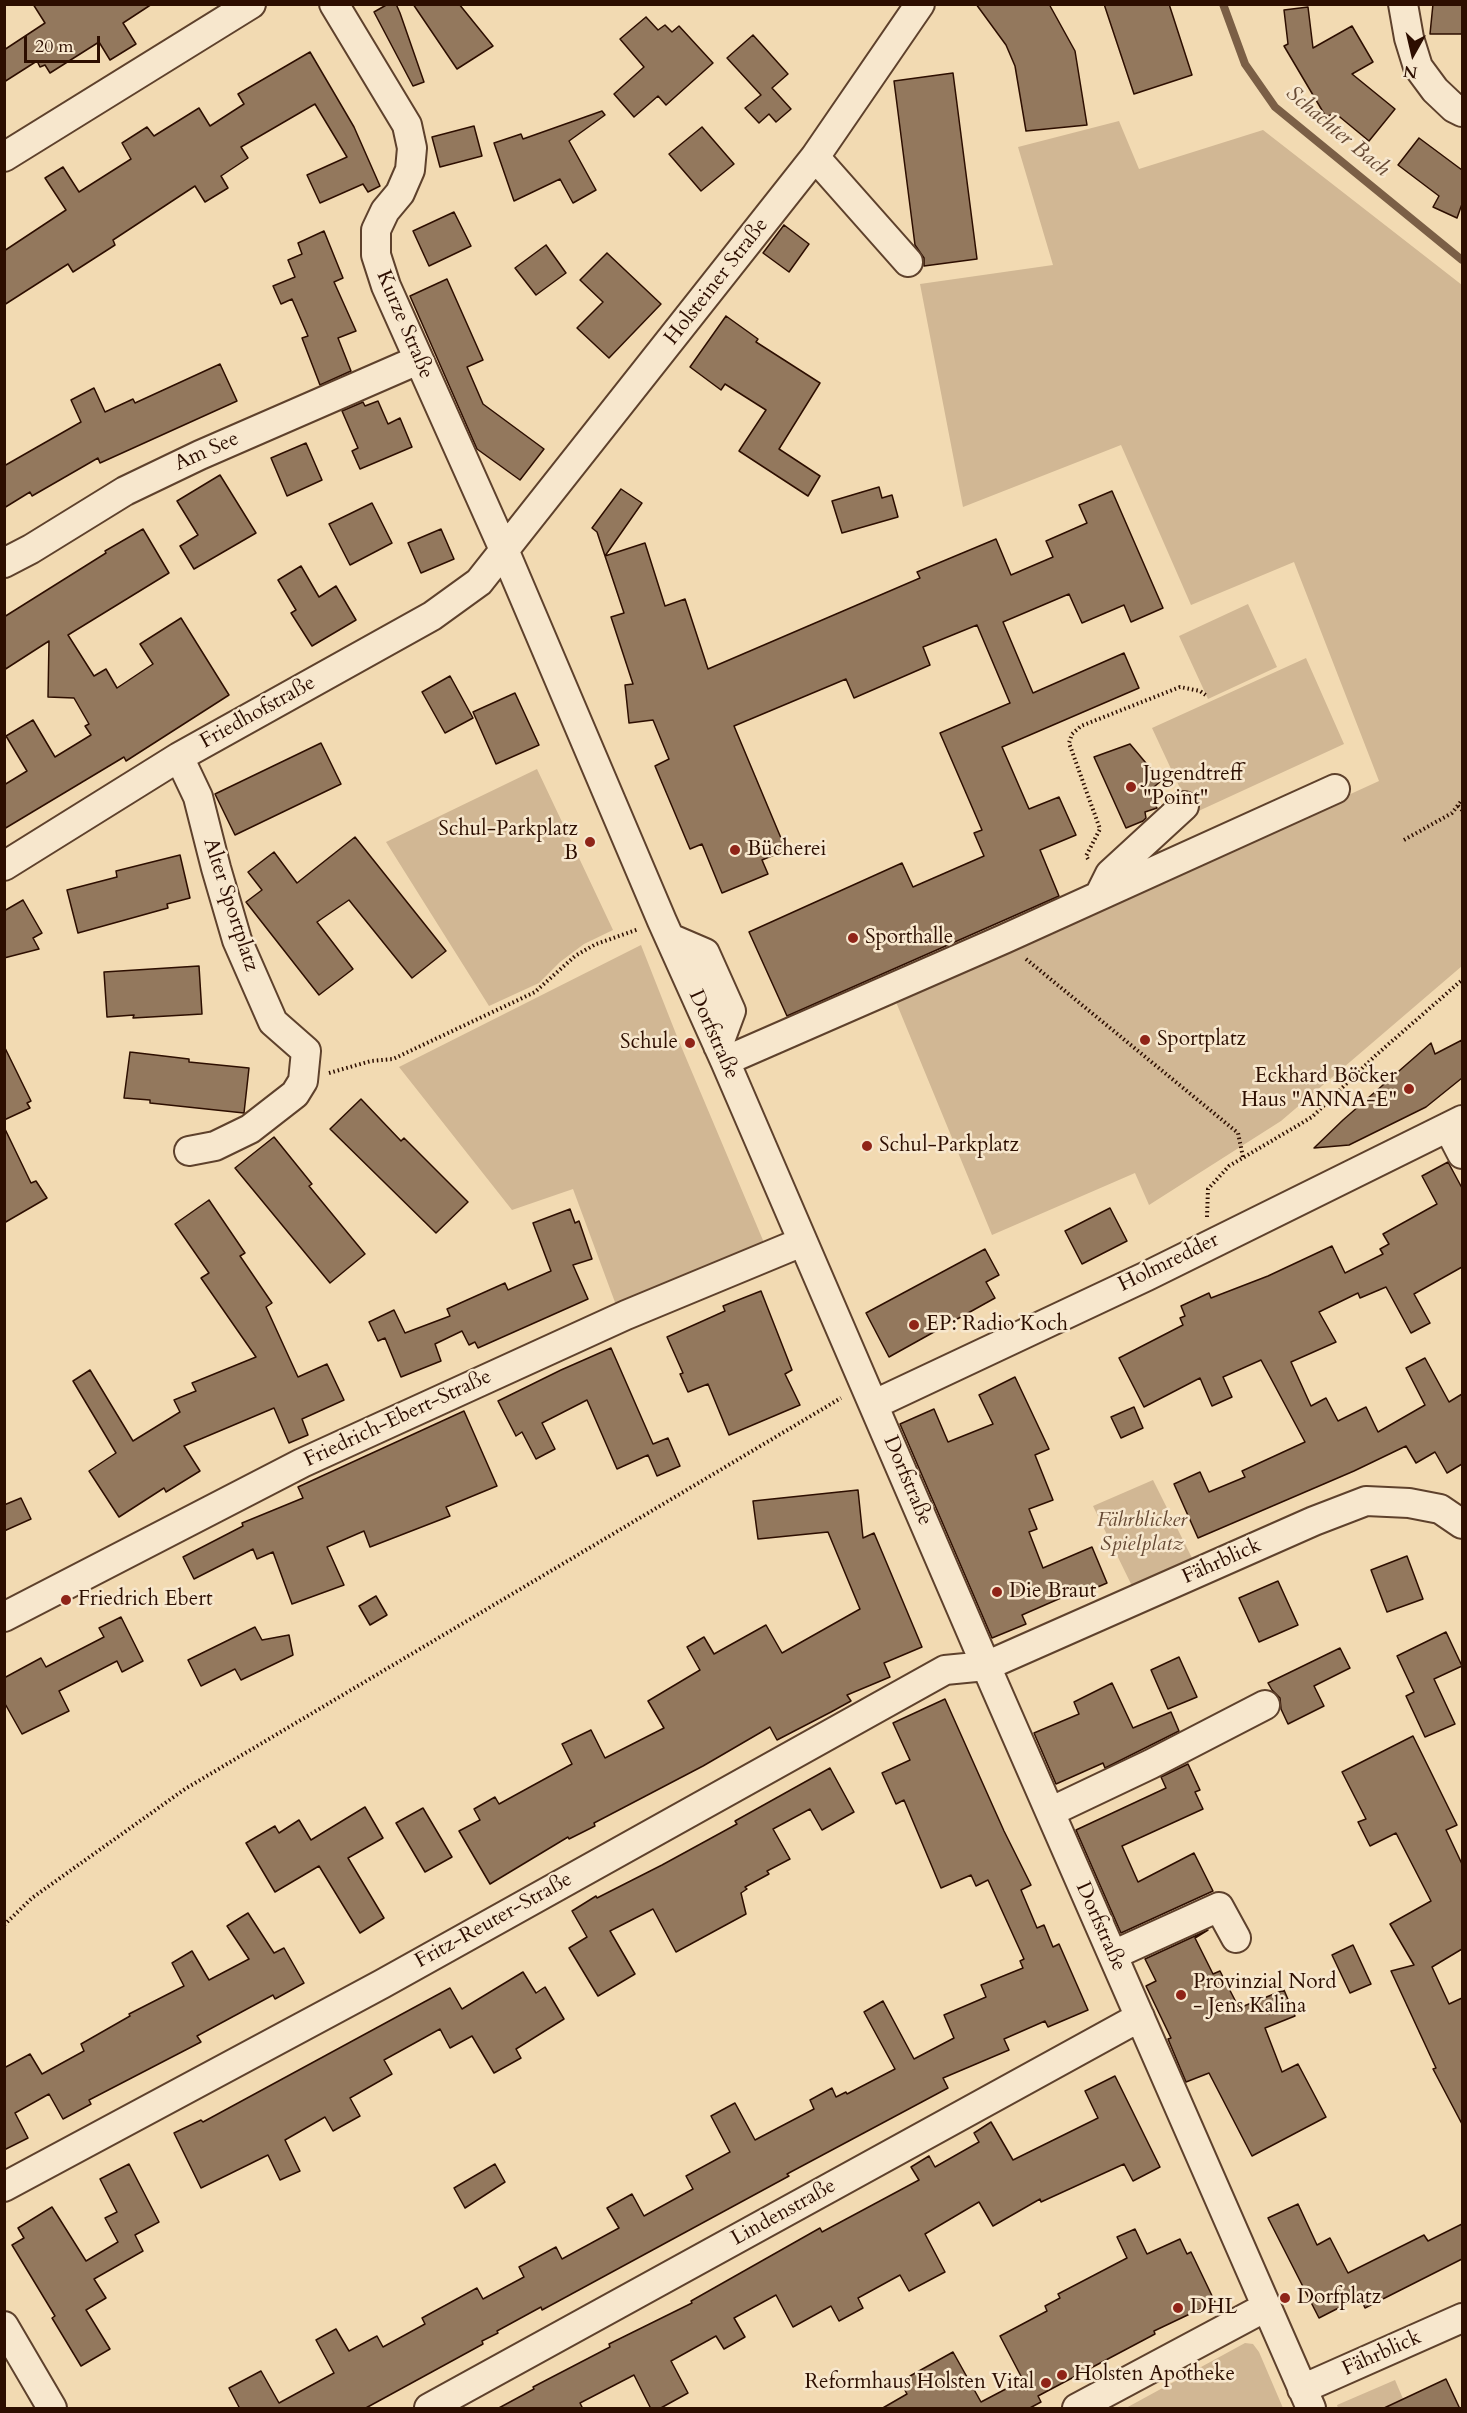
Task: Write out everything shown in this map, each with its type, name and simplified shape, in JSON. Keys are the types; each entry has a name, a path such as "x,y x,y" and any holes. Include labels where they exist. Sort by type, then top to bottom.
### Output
{"street":[{"path":"4,157 251,4"},
{"name":"Kurze Straße","path":"334,4 407,125 412,148 410,170 400,193 385,211 376,230 376,255 386,286 418,360 505,552"},
{"name":"Holsteiner Straße","path":"505,552 815,158 920,4"},
{"path":"1403,4 1409,38 1418,67 1435,90 1454,108 1462,112"},
{"path":"815,158 908,262"},
{"name":"Am See","path":"4,562 31,549 125,491 200,454 418,360"},
{"name":"Friedhofstraße","path":"4,866 179,757 432,616 479,582 505,552"},
{"name":"Dorfstraße","path":"505,552 666,930 722,1053 802,1242 1306,2399"},
{"name":"Alter Sportplatz","path":"179,757 198,797 237,940 273,1022 306,1051 303,1081"},
{"path":"722,1053 1004,939 1103,888 1335,789"},
{"path":"1103,888 1110,874 1184,806"},
{"path":"189,1151 215,1146 250,1129 295,1094 303,1081"},
{"path":"1455,1124 1462,1154"},
{"name":"Holmredder","path":"870,1394 1147,1276 1455,1124"},
{"name":"Friedrich-Ebert-Straße","path":"4,1617 302,1462 626,1315 802,1242"},
{"name":"Fährblick","path":"986,1666 1314,1521 1366,1501 1409,1503 1455,1510"},
{"name":"Fritz-Reuter-Straße","path":"4,2187 382,1984 945,1670 986,1666"},
{"path":"1050,1812 1151,1764 1265,1705"},
{"path":"1113,1955 1219,1907 1236,1938"},
{"name":"Lindenstraße","path":"429,2409 1140,2017"},
{"path":"1077,2409 1266,2307"},
{"name":"Fährblick","path":"1306,2399 1462,2318"},
{"path":"4,2326 52,2409"}],"path":[{"path":"1103,888 1086,856 1100,829 1069,743 1072,734 1081,726 1180,687 1200,691 1207,696"},
{"path":"1404,840 1452,813 1462,800"},
{"path":"1458,806 1462,810"},
{"path":"303,1081 371,1061 393,1059 535,992 575,956 596,944 666,930"},
{"path":"1004,939 1238,1133 1243,1157"},
{"path":"1208,1189 1229,1166 1312,1117 1376,1056 1462,980"},
{"path":"4,1925 32,1898 185,1789 870,1394"}],"green space":[{"path":"1119,121 1139,169 1263,130 1462,285 1462,966 1281,1121 1149,1205 1135,1173 992,1235 896,1002 1379,781 1294,562 1191,605 1121,445 963,507 920,284 1053,265 1018,147"},
{"path":"1248,604 1277,667 1208,699 1179,636"},
{"path":"1306,658 1344,744 1192,814 1152,728"},
{"path":"537,769 613,930 584,944 560,962 539,983 489,1006 386,842"},
{"path":"641,945 765,1245 616,1305 573,1189 512,1210 399,1067"},
{"name":"Fährblicker Spielplatz","path":"1153,1480 1192,1558 1132,1586 1093,1506"},
{"path":"1245,2343 1253,2344 1259,2352 1283,2408 1126,2408"},
{"path":"1395,2380 1407,2408 1338,2408 1337,2405"}],"building":[{"path":"33,4 152,4 123,23 136,44 110,60 99,42 50,73 45,65 40,67 37,61 4,82 4,50 45,23"},
{"path":"388,4 396,4 424,82 413,86 374,12"},
{"path":"413,4 459,4 493,46 457,69"},
{"path":"976,4 1049,4 1075,51 1087,125 1026,131 1015,66 1006,45"},
{"path":"1104,4 1169,4 1192,75 1134,94"},
{"path":"1433,4 1462,4 1462,34 1430,34"},
{"path":"1308,7 1313,48 1352,26 1373,62 1352,74 1395,109 1369,141 1335,113 1326,117 1284,46 1288,44 1284,10"},
{"path":"646,17 658,30 665,25 672,32 679,26 713,63 666,105 658,96 634,117 614,94 644,67 620,39"},
{"path":"753,35 788,74 772,88 791,109 776,122 769,114 759,123 745,108 761,95 727,58"},
{"path":"310,52 354,127 380,186 368,192 363,184 320,203 307,175 347,157 315,104 241,147 248,158 221,176 228,188 205,202 195,186 113,240 115,245 73,272 68,264 4,305 4,251 66,210 45,178 63,167 79,192 131,159 122,143 147,127 154,136 199,108 210,126 244,104 238,94"},
{"path":"953,73 977,259 924,266 924,258 915,245 894,81"},
{"path":"602,111 605,115 569,141 596,190 573,203 560,179 514,201 494,143 521,134 523,139"},
{"path":"474,126 482,156 440,167 432,137"},
{"path":"702,127 734,164 701,191 669,154"},
{"path":"1419,138 1462,170 1462,204 1457,218 1433,207 1439,196 1398,165"},
{"path":"454,212 471,246 429,266 413,231"},
{"path":"784,225 809,244 789,272 763,253"},
{"path":"324,231 343,278 334,282 356,331 338,338 351,371 320,385 302,338 308,336 292,299 281,304 273,286 295,277 288,260 302,254 298,243"},
{"path":"546,245 566,273 536,295 515,268"},
{"path":"607,253 661,304 609,358 577,328 603,302 580,280"},
{"path":"447,279 483,360 467,367 483,404 544,449 520,480 477,449 410,296"},
{"path":"726,316 758,339 756,342 820,383 779,449 820,476 808,496 739,451 766,410 725,384 721,390 690,367"},
{"path":"220,364 237,401 100,463 98,458 32,496 30,492 4,508 4,466 81,422 71,400 94,388 105,412 133,399 135,403"},
{"path":"378,401 388,424 400,418 412,447 360,469 352,451 358,448 342,411 363,402 365,406"},
{"path":"306,443 322,480 287,496 271,458"},
{"path":"220,475 256,533 194,569 180,546 198,535 177,501"},
{"path":"879,487 882,498 892,495 898,517 842,533 832,501"},
{"path":"621,489 642,503 605,556 597,532 592,528"},
{"path":"1112,491 1163,608 1131,622 1124,605 1082,623 1069,594 1003,622 1033,693 1124,653 1139,688 1002,747 1029,809 1059,797 1076,835 1040,850 1059,896 787,1016 749,932 902,863 913,887 984,856 974,833 982,830 940,733 1010,703 977,625 923,647 930,665 854,698 846,679 734,726 786,850 762,860 768,874 722,893 702,844 690,849 655,766 669,759 653,720 629,723 625,685 633,684 611,617 624,613 605,556 645,543 665,606 685,599 708,669 920,578 917,572 996,539 1011,575 1053,557 1046,541 1087,523 1079,505"},
{"path":"372,503 392,543 350,565 329,524"},
{"path":"143,529 169,573 68,635 94,676 106,669 117,688 153,664 140,644 181,618 229,695 126,761 124,757 4,829 4,785 27,771 6,736 33,720 55,757 91,735 85,726 89,724 74,698 48,697 49,641 4,670 4,617"},
{"path":"441,529 454,559 421,573 408,543"},
{"path":"301,566 319,597 336,586 356,620 312,646 291,613 296,610 278,580"},
{"path":"450,676 473,718 445,733 422,692"},
{"path":"515,693 539,745 496,764 473,712"},
{"path":"321,743 341,784 235,835 215,794"},
{"name":"Jugendtreff \"Point\"","path":"1130,744 1161,781 1148,792 1157,808 1145,812 1146,818 1143,821 1126,828 1094,757"},
{"path":"355,837 446,951 412,978 349,900 317,922 353,969 319,995 246,902 262,890 248,872 274,852 297,883"},
{"path":"180,855 190,898 167,904 168,908 78,933 67,890 117,877 116,871"},
{"path":"23,900 42,933 33,938 39,949 4,958 4,911"},
{"path":"199,966 202,1014 133,1018 134,1015 107,1017 104,972"},
{"name":"Eckhard Böcker Haus \"ANNA-E\"","path":"1462,1040 1462,1078 1426,1107 1349,1145 1314,1148 1431,1043 1435,1054"},
{"path":"4,1046 31,1101 27,1103 30,1108 4,1120"},
{"path":"130,1052 189,1059 189,1062 249,1068 244,1113 124,1098"},
{"path":"361,1099 401,1141 404,1138 468,1202 436,1233 330,1129"},
{"path":"4,1127 31,1183 36,1181 47,1198 4,1223"},
{"path":"274,1137 312,1184 309,1186 365,1254 330,1283 235,1168"},
{"path":"1448,1162 1462,1188 1462,1267 1414,1294 1430,1323 1411,1333 1386,1287 1360,1298 1358,1293 1319,1312 1336,1342 1291,1362 1311,1406 1326,1398 1338,1421 1366,1407 1378,1432 1425,1405 1406,1368 1425,1358 1449,1402 1462,1394 1462,1464 1447,1473 1435,1452 1416,1463 1406,1446 1354,1471 1198,1538 1174,1484 1200,1472 1209,1492 1245,1477 1242,1471 1305,1442 1261,1360 1223,1377 1232,1397 1212,1406 1200,1378 1144,1407 1119,1358 1183,1325 1180,1318 1185,1316 1181,1306 1209,1293 1211,1298 1268,1276 1332,1246 1345,1273 1383,1254 1380,1249 1389,1244 1383,1234 1437,1204 1422,1176"},
{"path":"209,1200 245,1253 240,1256 272,1303 266,1307 298,1377 327,1364 344,1400 302,1419 308,1435 289,1443 274,1408 184,1446 200,1471 166,1492 164,1488 119,1517 89,1471 116,1453 73,1381 90,1370 133,1441 180,1412 174,1400 196,1391 192,1383 256,1357 201,1278 209,1273 175,1224"},
{"path":"1110,1208 1127,1241 1082,1264 1065,1231"},
{"path":"570,1209 575,1223 579,1221 592,1259 573,1265 588,1299 478,1348 475,1342 469,1345 462,1331 435,1344 441,1361 401,1377 385,1338 378,1341 369,1322 394,1310 405,1333 450,1316 447,1309 505,1283 508,1290 551,1271 533,1223"},
{"path":"985,1249 999,1275 986,1282 995,1298 889,1357 866,1313"},
{"path":"761,1291 792,1370 785,1374 800,1405 729,1435 708,1384 688,1392 680,1374 683,1373 667,1337 725,1311 723,1306"},
{"path":"611,1348 653,1444 668,1438 680,1466 657,1476 648,1455 617,1469 587,1400 542,1423 555,1449 536,1459 522,1432 516,1436 498,1401"},
{"path":"1015,1377 1049,1449 1035,1455 1053,1500 1029,1509 1037,1529 1029,1532 1043,1568 1092,1547 1107,1583 1072,1598 1070,1594 1022,1615 1026,1624 992,1638 900,1424 934,1409 948,1442 993,1424 979,1395"},
{"path":"1134,1407 1143,1428 1121,1438 1111,1417"},
{"path":"464,1411 497,1486 446,1507 450,1516 370,1547 364,1531 327,1547 344,1585 292,1604 273,1552 257,1559 253,1549 194,1579 183,1557 243,1526 242,1523 303,1498 298,1487"},
{"path":"858,1490 863,1538 874,1533 922,1647 884,1663 890,1677 847,1695 851,1701 831,1712 777,1740 770,1727 703,1766 594,1823 595,1826 569,1839 568,1837 490,1884 459,1831 480,1820 474,1809 495,1797 499,1804 572,1764 562,1744 591,1730 605,1758 664,1728 648,1701 700,1670 687,1647 704,1637 714,1654 766,1625 782,1653 860,1609 828,1532 758,1539 753,1501"},
{"path":"21,1498 31,1519 4,1531 4,1505"},
{"path":"1407,1556 1423,1599 1387,1612 1371,1570"},
{"path":"1278,1581 1298,1625 1259,1642 1239,1598"},
{"path":"376,1596 387,1615 370,1625 359,1606"},
{"path":"121,1617 143,1661 122,1672 117,1661 59,1691 69,1711 22,1734 4,1702 4,1678 41,1658 46,1667 104,1637 99,1628"},
{"path":"255,1627 262,1640 289,1635 293,1655 241,1680 235,1669 201,1686 188,1660"},
{"path":"1446,1632 1462,1666 1434,1679 1455,1724 1425,1737 1406,1696 1414,1692 1397,1656"},
{"path":"1340,1648 1350,1668 1314,1686 1324,1706 1288,1724 1281,1709 1280,1698 1268,1683"},
{"path":"1179,1657 1197,1697 1168,1709 1151,1670"},
{"path":"1112,1683 1133,1728 1171,1712 1179,1731 1105,1768 1103,1763 1056,1784 1034,1733 1079,1714 1074,1702"},
{"path":"945,1699 1004,1831 1031,1885 1021,1890 1037,1928 1044,1925 1053,1947 1059,1944 1088,2010 1048,2027 1045,2021 1004,2039 1009,2050 943,2078 948,2088 542,2310 541,2307 497,2331 498,2333 482,2341 483,2344 364,2409 240,2409 229,2388 261,2371 279,2403 334,2373 316,2340 336,2329 349,2351 377,2336 383,2347 425,2324 422,2318 477,2288 483,2299 524,2277 519,2267 556,2247 562,2259 619,2228 607,2208 632,2194 644,2216 693,2189 686,2176 730,2152 711,2116 735,2103 755,2140 814,2109 810,2100 832,2088 836,2097 846,2092 847,2094 895,2069 864,2012 883,2001 914,2059 954,2038 944,2015 986,1997 981,1985 1023,1968 1020,1961 1024,1959 988,1880 976,1886 971,1875 941,1888 904,1800 896,1804 882,1773 910,1760 893,1723"},
{"path":"1413,1736 1457,1825 1446,1830 1462,1864 1462,1949 1432,1967 1449,2004 1462,1998 1462,2124 1433,2069 1436,2068 1391,1971 1414,1965 1390,1924 1431,1901 1396,1833 1370,1846 1358,1822 1366,1819 1342,1772"},
{"path":"1188,1764 1200,1790 1195,1792 1203,1809 1122,1846 1138,1882 1194,1853 1213,1891 1121,1933 1076,1830 1166,1788 1161,1777"},
{"path":"830,1768 854,1812 822,1830 810,1809 773,1829 790,1859 767,1871 769,1874 745,1887 747,1889 741,1893 746,1914 676,1952 653,1909 610,1931 635,1974 598,1996 569,1948 587,1937 572,1911 596,1896 597,1898 662,1865 737,1824 735,1821"},
{"path":"365,1807 383,1838 348,1858 384,1918 360,1933 319,1866 275,1892 246,1843 275,1826 279,1833 299,1820 311,1840"},
{"path":"423,1808 452,1857 425,1872 396,1823"},
{"path":"248,1913 274,1953 284,1948 304,1983 275,1999 273,1995 197,2036 201,2042 89,2100 91,2104 63,2119 49,2094 15,2113 28,2138 4,2150 4,2068 30,2054 42,2074 84,2051 81,2044 130,2016 129,2014 184,1986 172,1963 192,1951 209,1980 249,1959 227,1926"},
{"path":"1208,1930 1195,1938 1213,1974 1220,1971 1239,2008 1284,1990 1295,2016 1265,2028 1282,2072 1298,2064 1326,2117 1252,2156 1209,2073 1186,2082 1168,2039 1171,2038 1146,1986 1156,1981 1145,1959"},
{"path":"1353,1945 1371,1984 1350,1993 1332,1955"},
{"path":"523,1972 536,1993 545,1987 564,2019 516,2049 521,2058 494,2073 472,2036 450,2048 440,2029 384,2060 392,2074 350,2098 360,2116 333,2131 325,2117 285,2140 300,2171 280,2180 268,2155 201,2188 174,2133 201,2120 203,2122 450,1988 462,2009"},
{"path":"1115,2076 1160,2167 1133,2181 1124,2164 1041,2202 1040,2199 993,2226 979,2202 925,2234 945,2272 909,2291 900,2275 858,2298 863,2308 839,2321 831,2306 793,2327 776,2295 734,2318 745,2337 724,2349 716,2336 671,2361 688,2393 659,2409 651,2409 634,2375 580,2403 583,2409 497,2409 534,2389 533,2387 610,2347 609,2344 692,2303 691,2301 820,2228 822,2232 919,2180 911,2167 929,2156 935,2167 979,2142 974,2133 991,2122 1013,2160 1098,2118 1085,2091"},
{"path":"129,2164 159,2222 135,2235 143,2251 94,2279 106,2298 86,2310 110,2349 81,2366 52,2318 55,2316 12,2245 24,2238 18,2228 52,2207 86,2261 118,2242 105,2218 117,2212 100,2179"},
{"path":"495,2164 505,2182 465,2208 454,2188"},
{"path":"1298,2204 1317,2245 1330,2238 1348,2273 1424,2235 1428,2241 1462,2224 1462,2259 1365,2308 1360,2297 1319,2318 1268,2218"},
{"path":"1135,2229 1147,2254 1180,2239 1187,2254 1191,2252 1215,2302 1154,2331 1155,2334 1038,2396 1041,2402 1028,2409 881,2409 907,2394 902,2385 912,2380 910,2376 953,2352 981,2402 1023,2380 1000,2336 1047,2311 1045,2306 1060,2298 1058,2294 1127,2258 1117,2237"},
{"path":"1446,2379 1460,2409 1382,2409"}],"waterway":[{"name":"Schachter Bach","path":"1223,4 1245,64 1275,107 1462,260"}],"place":[{"name":"Jugendtreff \"Point\"","path":"1131,787"},
{"name":"Schul-Parkplatz B","path":"590,842"},
{"name":"Bücherei","path":"735,850"},
{"name":"Sporthalle","path":"853,938"},
{"name":"Sportplatz","path":"1145,1040"},
{"name":"Schule","path":"690,1043"},
{"name":"Eckhard Böcker Haus \"ANNA-E\"","path":"1409,1089"},
{"name":"Schul-Parkplatz","path":"867,1146"},
{"name":"EP: Radio Koch","path":"914,1325"},
{"name":"Die Braut","path":"997,1592"},
{"name":"Friedrich Ebert","path":"66,1600"},
{"name":"Provinzial Nord - Jens Kalina","path":"1181,1995"},
{"name":"Dorfplatz","path":"1285,2298"},
{"name":"DHL","path":"1178,2308"},
{"name":"Holsten Apotheke","path":"1062,2375"},
{"name":"Reformhaus Holsten Vital","path":"1046,2383"}]}
